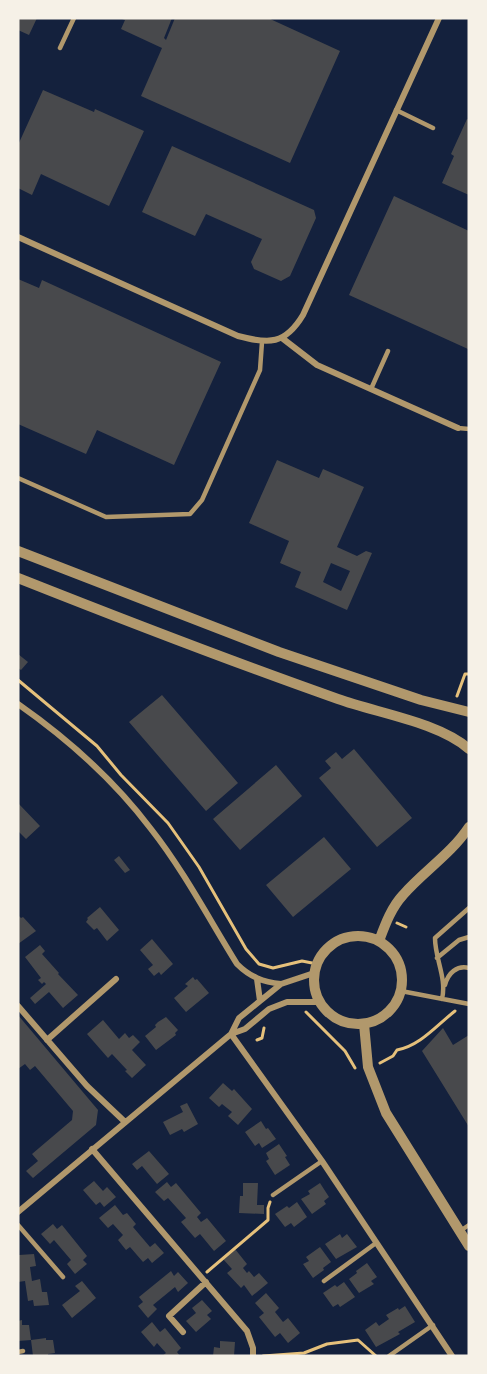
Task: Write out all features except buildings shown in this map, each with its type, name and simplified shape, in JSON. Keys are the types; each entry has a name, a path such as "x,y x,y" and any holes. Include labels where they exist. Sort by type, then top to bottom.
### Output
{"street":[{"path":"18,237 238,336 262,342 282,338 294,330 303,315 439,18"},
{"path":"282,338 317,365 458,428"},
{"path":"18,551 279,652 421,700 469,712"},
{"path":"18,578 221,658 347,703 438,730 469,749"},
{"path":"18,704 70,744 122,795 151,828 174,861 237,964 257,979 281,984"},
{"path":"379,941 387,919 400,898 450,851 469,827"},
{"path":"350,937 364,937 379,941 390,950 398,962 402,976 401,991 396,1003 388,1013 376,1021 351,1024 338,1020 328,1013 314,988 314,973 324,952 336,942 350,937"},
{"path":"231,1034 238,1018 281,984 314,973"},
{"path":"48,1040 116,979"},
{"path":"257,979 260,1001"},
{"path":"18,1212 124,1121 231,1034 245,1029 266,1012 287,1002 320,1002"},
{"path":"18,1005 87,1086 124,1121"},
{"path":"364,1024 368,1067 386,1113 464,1228 469,1246"},
{"path":"231,1034 322,1161 452,1356"},
{"path":"92,1149 247,1331 253,1348 253,1356"},
{"path":"183,1332 169,1316 204,1279"}],"lane":[{"path":"60,48 74,18"},
{"path":"396,110 433,128"},
{"path":"18,478 106,517 190,514 202,500 260,370 262,342"},
{"path":"371,389 388,351"},
{"path":"458,428 469,429"},
{"path":"445,987 437,958 435,938 468,910"},
{"path":"437,958 459,940 469,937"},
{"path":"442,999 447,978 457,968 463,966 469,968"},
{"path":"401,991 466,1004"},
{"path":"260,1001 266,1012"},
{"path":"273,1195 322,1161"},
{"path":"18,1225 63,1277"},
{"path":"324,1281 376,1243"},
{"path":"389,1356 433,1325"}],"path":[{"path":"457,698 465,674 469,674"},
{"path":"302,1009 345,1051 358,1071 387,1061 397,1050 415,1044 466,1004"},
{"path":"257,1040 262,1038 268,1021"},
{"path":"204,1279 268,1220 268,1208 273,1195"},
{"path":"262,1356 304,1353 327,1344 358,1340 376,1356"}]}
